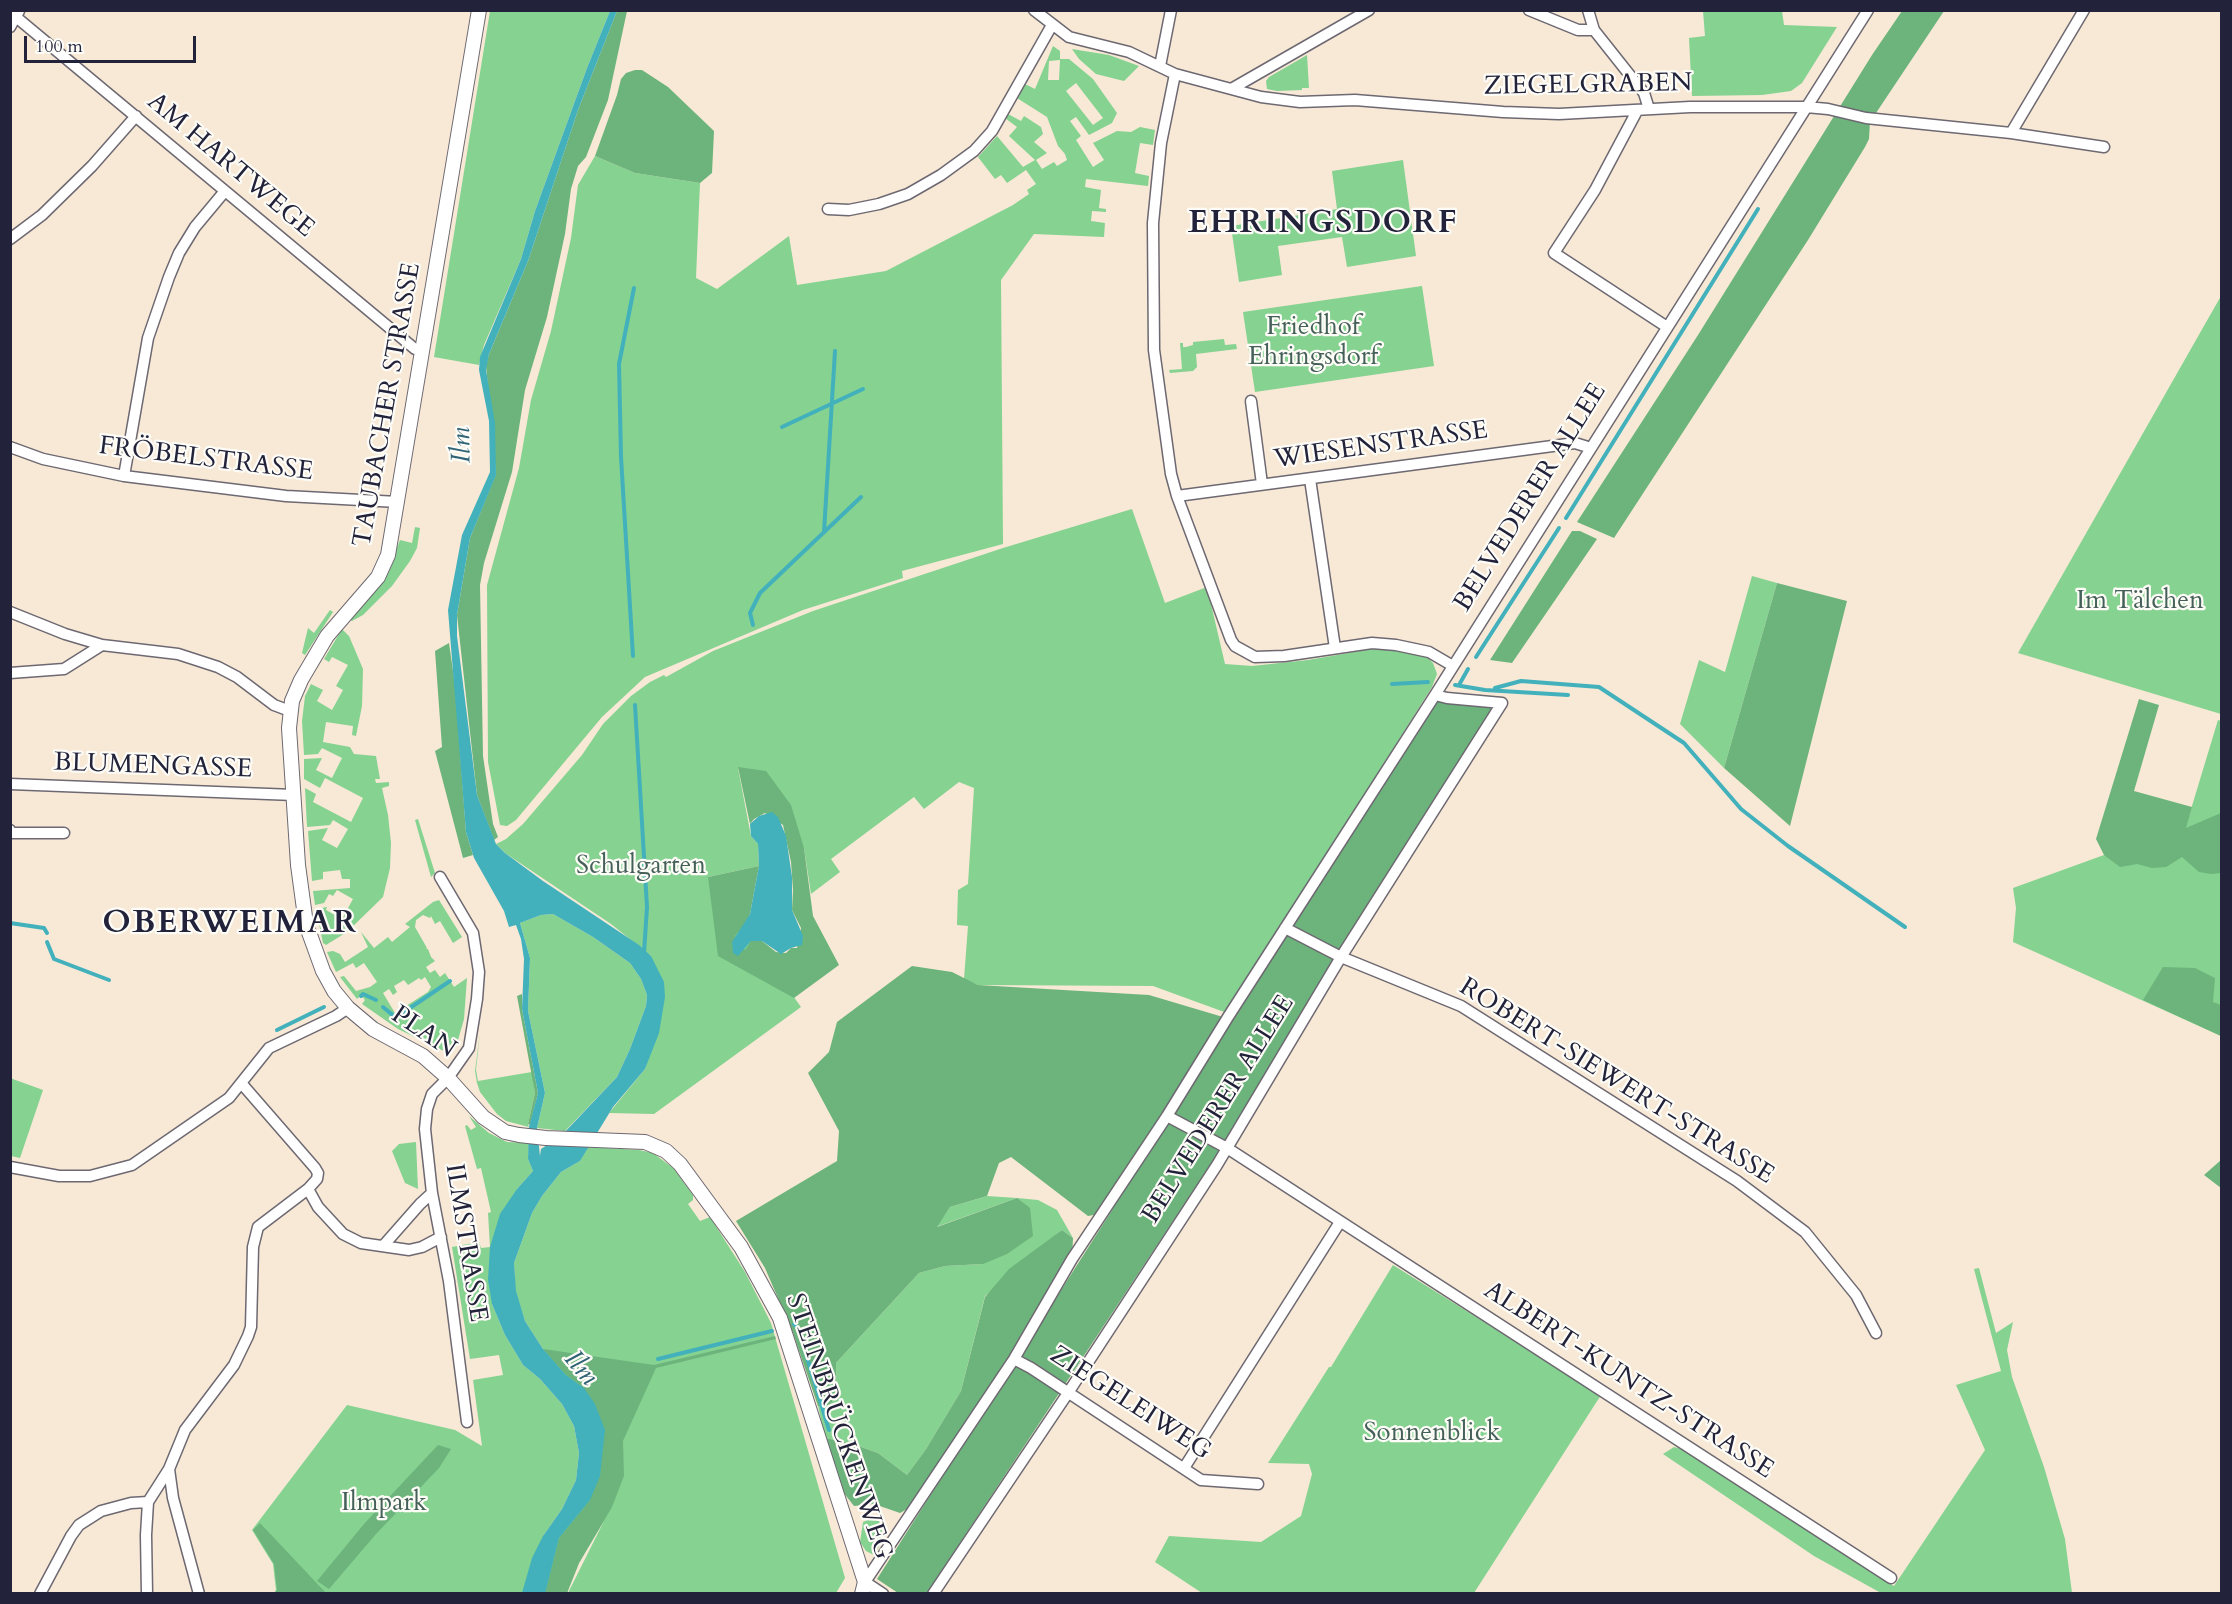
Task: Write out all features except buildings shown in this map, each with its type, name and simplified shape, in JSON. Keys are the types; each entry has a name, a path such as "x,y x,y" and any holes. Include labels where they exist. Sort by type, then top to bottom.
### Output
{"street":[{"name":"TAUBACHER STRASSE","path":"334,991 316,955 302,907 289,728 290,711 296,689 327,636 367,590 383,566 391,543 479,10"},
{"path":"1160,66 1172,10"},
{"path":"1233,88 1262,74 1355,14 1369,10"},
{"path":"1529,10 1578,30 1594,30"},
{"path":"1588,10 1594,30 1644,93 1649,109"},
{"name":"BELVEDERER ALLEE","path":"863,1588 1014,1359 1072,1259 1167,1116 1436,695 1868,10"},
{"path":"2011,133 2084,10"},
{"name":"AM HARTWEGE","path":"15,13 406,341 423,351"},
{"path":"10,27 15,13"},
{"name":"ZIEGELGRABEN","path":"1041,13 1052,25 1069,37 1128,52 1175,74 1233,88 1246,94 1300,102 1355,100 1503,112 1559,114 1690,107 1806,107 1828,109 1866,118 2011,133 2104,147"},
{"path":"828,209 849,210 879,204 908,194 941,175 974,151 992,131 1052,25"},
{"path":"1175,74 1161,143 1153,223 1154,350 1169,465 1176,496 1224,626 1235,646 1255,657 1284,656 1372,643 1429,652 1453,666"},
{"path":"1637,111 1595,190 1554,253 1667,327"},
{"path":"10,239 51,207 92,166 136,116"},
{"path":"124,476 148,338 169,277 179,253 195,227 225,191"},
{"path":"1251,401 1262,484"},
{"name":"WIESENSTRASSE","path":"1176,496 1575,443 1591,448"},
{"name":"FRÖBELSTRASSE","path":"10,447 43,459 124,476 286,496 399,502"},
{"path":"1310,479 1335,648"},
{"path":"10,612 65,634 102,645 178,654 218,667 237,676 273,705 290,711"},
{"path":"10,673 64,669 102,645"},
{"name":"BELVEDERER ALLEE","path":"933,1593 1068,1393 1227,1148 1341,957 1502,703 1436,695"},
{"name":"BLUMENGASSE","path":"10,784 294,795"},
{"path":"11,832 64,833"},
{"name":"ILMSTRASSE","path":"440,877 473,933 479,972 469,1048 432,1094 427,1109 425,1129 432,1194 452,1303 468,1422"},
{"name":"ROBERT-SIEWERT-STRASSE","path":"1286,928 1341,957 1461,1006 1737,1181 1804,1232 1856,1295 1876,1333"},
{"name":"PLAN","path":"334,991 348,1008 373,1029 423,1056 483,1117"},
{"path":"10,1167 59,1176 90,1176 126,1168 179,1135 229,1098 269,1048 348,1008"},
{"path":"147,1593 148,1502 169,1469 185,1430 234,1365 248,1336 251,1327 253,1247 258,1227 308,1189 317,1179 318,1173 315,1168 242,1084"},
{"name":"ALBERT-KUNTZ-STRASSE","path":"1167,1116 1227,1148 1891,1578"},
{"name":"STEINBRÜCKENWEG","path":"483,1117 505,1132 519,1136 645,1142 666,1151 680,1164 741,1247 772,1300 786,1334 863,1588"},
{"path":"308,1189 318,1207 343,1234 361,1243 409,1250 441,1238"},
{"path":"383,1246 420,1204 432,1194"},
{"path":"1184,1468 1340,1222"},
{"name":"ZIEGELEIWEG","path":"1014,1359 1201,1480 1258,1484"},
{"path":"169,1469 173,1498 199,1593"},
{"path":"40,1593 70,1536 90,1516 112,1507 148,1502"},
{"path":"863,1588 883,1593"}],"green space":[{"path":"490,11 610,11 535,211 521,259 484,345 479,365 434,357"},
{"path":"617,11 627,11 608,100 586,157 578,166 571,189 565,234 547,317 525,390 512,472 484,563 480,585 483,756 493,824 498,837 494,840 477,795 457,615 470,538 496,474 486,366 528,261 578,110"},
{"path":"1703,11 1782,11 1784,25 1837,27 1802,83 1791,91 1762,95 1692,96 1689,38 1705,36"},
{"path":"1902,11 1944,11 1870,122 1869,139 1865,147 1808,240 1614,538 1577,522 1698,335 1872,55"},
{"path":"1053,46 1060,51 1060,59 1069,59 1093,79 1117,113 1112,123 1089,135 1076,117 1070,121 1081,136 1076,140 1093,167 1104,160 1093,143 1117,131 1131,132 1140,127 1155,130 1153,145 1140,143 1135,173 1149,176 1148,186 1086,179 1085,187 1101,190 1099,208 1106,209 1106,212 1092,211 1091,221 1105,223 1104,237 1034,234 1001,280 1003,544 902,571 903,578 803,610 645,677 602,717 516,820 507,826 500,825 488,762 487,585 519,468 531,400 551,331 571,238 578,185 595,156 635,173 700,183 696,278 717,289 789,236 797,285 886,271 1013,205 1029,194 1027,190 1036,184 1026,170 1007,183 1001,175 995,179 978,157 997,136 1023,167 1035,160 1009,136 1017,127 1005,118 1008,114 1021,121 1024,116 1041,127 1043,134 1034,142 1047,153 1036,160 1042,169 1054,162 1057,166 1067,160 1058,146 1047,117 1017,98 1025,84 1035,89","holes":["1060,60 1059,80 1048,80 1049,61","1076,83 1103,118 1093,125 1066,91"]},
{"path":"1072,49 1109,55 1139,66 1124,81 1096,74 1079,59"},
{"path":"1307,55 1309,88 1277,91 1267,89 1266,81 1269,77"},
{"path":"642,70 668,87 714,131 712,173 700,183 635,173 595,156 621,79 626,73"},
{"path":"1403,160 1416,256 1347,267 1342,237 1278,246 1282,275 1239,282 1231,226 1337,209 1332,171"},
{"name":"Friedhof Ehringsdorf","path":"1422,286 1434,366 1255,392 1243,312"},
{"name":"Im Tälchen","path":"2221,296 2221,714 2018,653"},
{"path":"1224,339 1225,345 1236,344 1237,349 1196,354 1197,367 1193,371 1170,373 1169,370 1182,369 1180,343 1186,347 1193,345 1193,342"},
{"name":"Schulgarten","path":"1132,509 1165,603 1207,587 1225,664 1252,666 1308,660 1372,649 1426,656 1433,663 1437,674 1432,687 1227,1013 1153,986 978,985 964,979 968,926 957,925 958,890 968,884 974,788 959,782 924,809 914,797 831,859 840,872 811,894 804,848 738,768 751,836 758,844 759,866 708,877 801,1007 654,1114 609,1113 645,1069 650,1052 651,956 611,924 505,853 496,844 506,839 523,824 582,755 603,724 631,696 650,682 664,675 666,677 713,651 813,611 1003,548"},
{"path":"415,527 420,528 417,548 392,586 363,615 352,621 348,619 393,558 400,540 412,543"},
{"path":"1572,531 1580,531 1597,539 1512,663 1490,660"},
{"path":"1752,576 1777,583 1724,768 1680,724 1699,660 1725,672"},
{"path":"1777,583 1847,601 1790,826 1724,768"},
{"path":"330,610 333,612 305,655 302,653 308,628 314,633"},
{"path":"342,629 349,636 363,669 362,706 356,736 352,735 353,726 326,722 323,742 350,747 354,754 376,756 380,779 375,779 376,783 389,782 389,786 382,788 391,843 390,868 383,897 347,932 326,945 323,943 316,909 327,907 326,910 342,919 353,899 337,890 333,896 329,894 324,903 315,905 313,891 350,888 350,879 342,879 340,870 323,872 323,879 312,881 308,831 328,828 322,840 337,848 348,829 333,820 330,825 307,827 305,788 316,794 313,802 351,822 363,798 325,778 320,788 304,779 304,759 322,758 316,770 332,778 342,758 322,748 318,754 304,755 302,721 305,696 311,684 323,690 317,701 332,710 343,690 336,686 348,665 332,657 329,662 324,659"},
{"path":"449,643 455,685 466,832 473,855 463,858 435,751 442,747 435,651"},
{"path":"2139,699 2159,705 2134,791 2192,807 2186,828 2221,813 2221,873 2199,872 2182,857 2166,867 2152,868 2137,864 2120,867 2104,855 2096,839"},
{"path":"1437,700 1498,705 1218,1153 927,1593 898,1593 877,1579"},
{"path":"2218,720 2221,721 2221,1036 2013,942 2016,908 2013,888 2185,829"},
{"path":"738,767 766,771 791,805 804,848 813,916 839,965 794,998 718,956 708,877 759,866 750,914 735,936 745,950 751,941 762,941 776,952 786,953 791,948 797,948 801,928 792,910 791,862 783,825 765,813 750,824"},
{"path":"418,819 435,873 431,877 415,820"},
{"path":"439,900 462,937 453,943 440,921 435,924 431,916 430,918 423,915 416,920 415,927 435,961 426,967 430,973 435,970 440,977 445,973 454,987 467,978 464,1019 456,1047 450,1054 398,1029 362,1004 365,1000 361,995 357,999 340,977 344,976 356,991 370,987 377,982 364,963 356,968 353,963 336,972 327,952 333,951 340,954 345,962 368,947 361,932 374,948 388,937 392,942 410,927 405,924 433,902","holes":["425,977 431,987 428,992 395,1013 383,993 389,989 393,995 397,992 394,986 404,980 408,985"]},
{"path":"553,914 593,937 630,963 641,979 647,995 646,1006 617,1077 565,1131 537,1128 545,1093 528,1011 530,958 520,923 541,915"},
{"path":"912,966 952,972 978,985 1149,995 1223,1017 1099,1214 1088,1216 1011,1157 999,1163 987,1196 950,1207 937,1227 1017,1198 1030,1208 1033,1236 1007,1254 983,1264 945,1266 919,1273 836,1363 837,1394 828,1408 818,1406 793,1333 765,1268 736,1221 837,1161 839,1131 808,1073 829,1052 837,1022"},
{"path":"2163,967 2195,968 2215,978 2213,1002 2221,1005 2221,1036 2143,1000"},
{"path":"522,994 522,1009 538,1093 530,1125 528,1124 535,1093 517,996"},
{"path":"480,1033 476,1070 478,1081 532,1072 535,1093 529,1127 506,1121 497,1114 480,1092 475,1071"},
{"path":"10,1078 43,1090 20,1158 11,1156"},
{"name":"Ilmpark","path":"469,1116 489,1133 507,1142 529,1143 528,1159 533,1171 517,1189 492,1304 505,1335 523,1365 540,1379 562,1404 574,1426 579,1453 576,1480 562,1509 543,1536 600,1476 543,1349 525,1321 515,1291 514,1263 532,1213 542,1196 561,1172 580,1161 588,1147 639,1150 653,1153 673,1168 693,1195 693,1200 688,1204 700,1221 710,1217 745,1272 771,1323 845,1578 836,1593 568,1593 604,1521 579,1563 567,1593 274,1593 276,1590 273,1564 252,1530 347,1405 455,1430 482,1446 473,1380 503,1375 499,1355 470,1359 452,1247 479,1242 481,1248 490,1247 488,1213 491,1212 481,1168 477,1169 465,1126 467,1125 471,1130 476,1127"},
{"path":"416,1142 418,1189 405,1183 392,1151 399,1144"},
{"path":"2221,1160 2221,1188 2204,1175"},
{"path":"987,1196 1017,1198 936,1227 950,1207"},
{"path":"1017,1198 1038,1200 1057,1210 1073,1238 1062,1230 985,1296 961,1391 926,1449 907,1475 878,1453 850,1443 825,1438 818,1406 828,1408 837,1394 836,1363 919,1273 945,1266 983,1264"},
{"path":"1062,1230 1073,1238 1072,1259 1014,1359 909,1508 900,1513 874,1504 854,1506 843,1492 825,1438 850,1443 878,1453 907,1475 926,1449 961,1391 985,1297 1009,1269"},
{"name":"Sonnenblick","path":"1393,1265 1601,1395 1474,1593 1202,1593 1155,1562 1169,1536 1261,1542 1301,1516 1312,1474 1309,1464 1268,1463 1331,1367"},
{"path":"1979,1268 1996,1333 2013,1322 2007,1350 2012,1377 2044,1467 2065,1539 2072,1593 1881,1593 1814,1556 1663,1454 1674,1447 1682,1449 1894,1586 1985,1450 1956,1385 2001,1371 1974,1269"},
{"path":"775,1336 776,1339 656,1368 623,1441 624,1476 612,1507 579,1563 567,1593 545,1593 559,1538 590,1500 584,1388 566,1375 543,1349 654,1365"},
{"name":"Ilmpark","path":"438,1445 451,1449 439,1468 376,1534 329,1589 317,1581 364,1524"},
{"path":"872,1518 879,1521 882,1531 880,1545 874,1555 866,1551 860,1542 863,1522"},
{"path":"260,1523 326,1593 275,1593 277,1590 274,1564 253,1530"}],"water":[{"path":"610,11 617,11 578,110 528,261 489,354 486,370 495,423 496,475 470,538 457,615 457,636 477,795 496,844 543,881 639,945 651,956 664,982 665,997 659,1033 645,1069 613,1107 580,1161 561,1172 542,1196 532,1213 514,1263 516,1291 525,1321 543,1349 566,1375 584,1388 595,1404 605,1430 600,1476 590,1500 559,1538 545,1594 522,1593 532,1558 543,1536 562,1509 576,1480 579,1453 574,1426 562,1404 540,1379 523,1365 505,1335 492,1304 488,1280 490,1247 500,1214 533,1171 528,1159 529,1127 538,1093 522,1009 524,959 521,939 516,925 509,927 504,911 474,858 466,832 448,610 462,535 490,472 489,421 479,370 480,357 521,259 535,211","holes":["553,914 593,937 630,963 641,979 647,995 646,1006 617,1077 562,1135 541,1149 540,1156 537,1128 545,1093 528,1011 530,958 520,923 541,915"]},
{"path":"772,812 778,817 786,836 792,877 792,910 803,936 802,945 781,954 762,941 751,941 738,956 733,953 732,942 750,914 759,866 758,844 751,836 750,824 759,816"}],"waterway":[{"path":"1566,518 1758,209"},
{"path":"633,656 621,457 619,364 634,288"},
{"path":"824,532 835,351"},
{"path":"782,427 863,389"},
{"path":"753,625 750,613 760,593 861,497"},
{"path":"1476,657 1559,528"},
{"path":"1459,685 1468,669"},
{"path":"1495,688 1521,681 1599,687 1684,743 1741,809 1788,846 1905,927"},
{"path":"1392,684 1428,682"},
{"path":"1455,685 1485,690 1568,695"},
{"path":"635,705 647,907 644,953"},
{"path":"10,923 44,928 47,933"},
{"path":"47,942 54,959 109,980"},
{"path":"383,1007 395,1017 398,1016 450,981"},
{"path":"361,996 363,994 376,1000"},
{"path":"277,1030 324,1007"},
{"path":"794,1324 798,1328 829,1430"},
{"path":"658,1359 772,1331"}],"district":[{"name":"EHRINGSDORF","path":"1323,225"},
{"name":"OBERWEIMAR","path":"230,925"}],"water label":[{"name":"Ilm","path":"463,445"},
{"name":"Ilm","path":"580,1369"}]}
